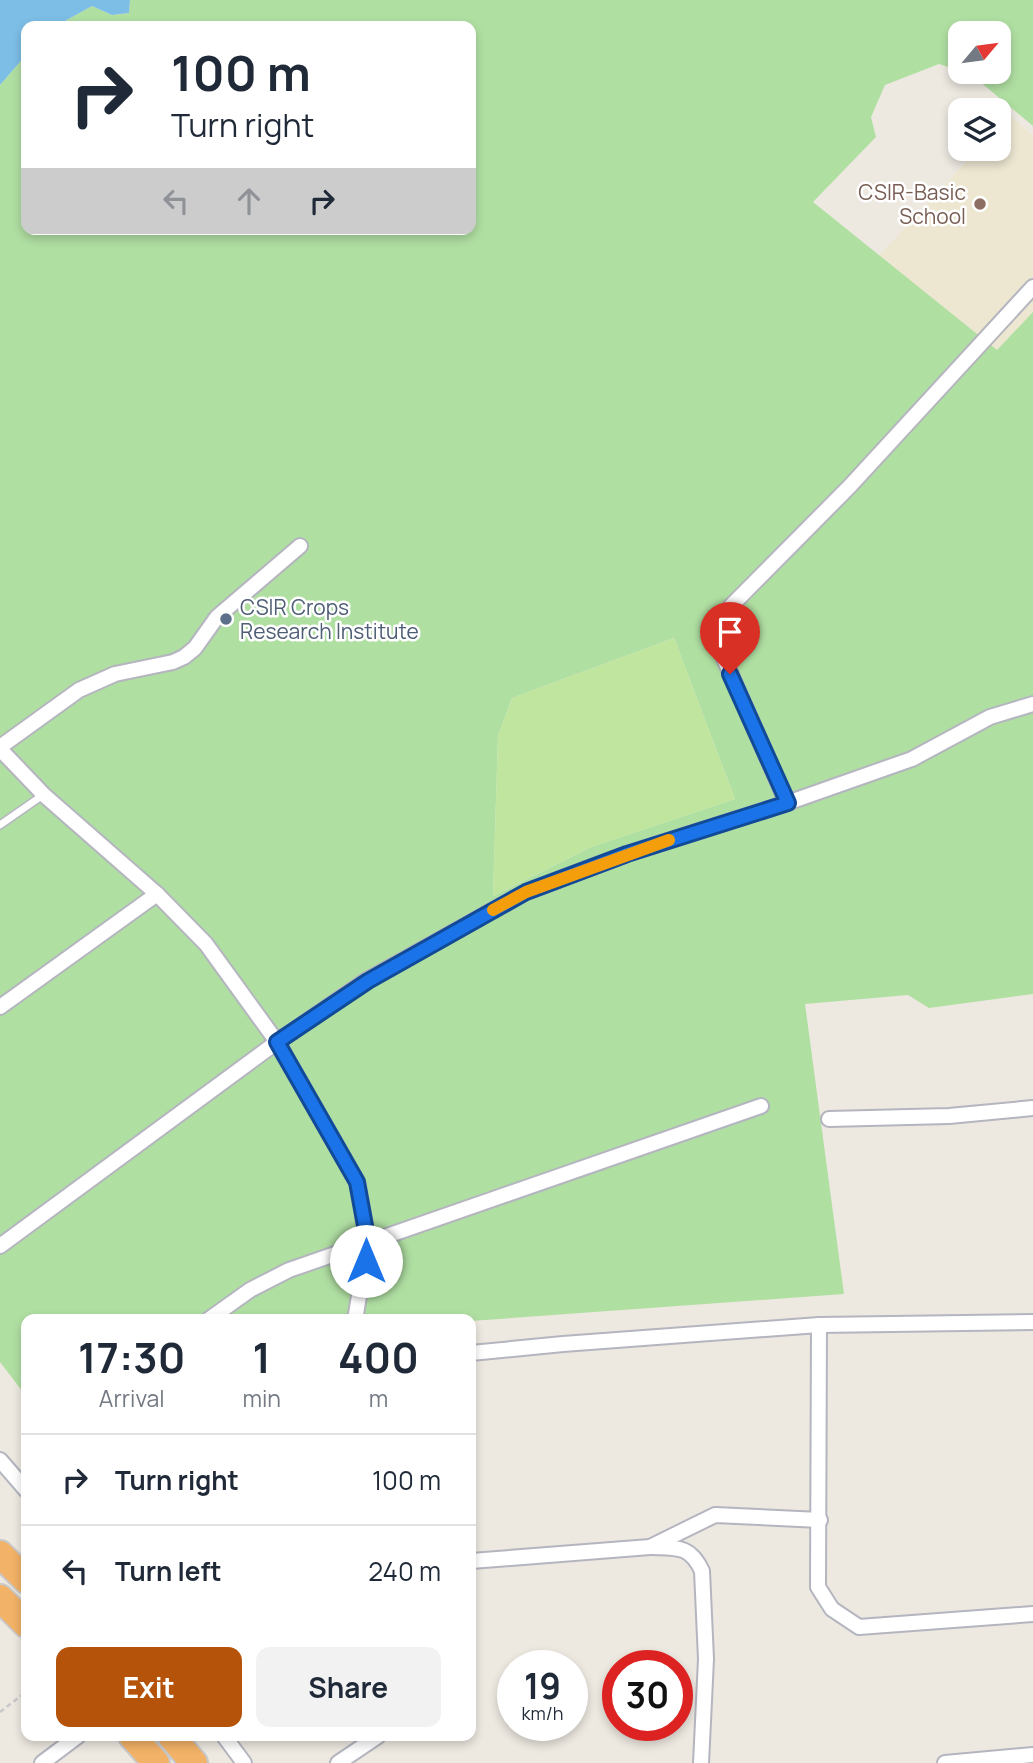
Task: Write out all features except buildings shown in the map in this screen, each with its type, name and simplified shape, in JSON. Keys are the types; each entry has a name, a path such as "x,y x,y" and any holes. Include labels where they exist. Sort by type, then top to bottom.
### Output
{"highway":[{"path":"0,1554 21,1575"},
{"path":"0,1598 21,1619"},
{"path":"136,1741 156,1763"},
{"path":"175,1741 194,1763"}],"street":[{"path":"788,803 722,654 722,628 731,606 850,486 1033,287"},
{"path":"300,546 217,617 195,649 184,657 173,663 115,674 79,690 0,748 44,795 156,894 206,944 277,1042 357,1182 368,1242 356,1314"},
{"path":"0,1246 277,1042 368,981 526,892 627,854 788,803 912,759 990,717 1033,704"},
{"path":"0,1007 156,894"},
{"path":"216,1314 250,1290 289,1270 761,1106"},
{"path":"830,1119 949,1116 1033,1108"},
{"path":"476,1352 563,1343 820,1325 1033,1322"},
{"path":"820,1325 818,1587 832,1609 859,1627 1033,1614"},
{"path":"0,1460 21,1484"},
{"path":"650,1547 715,1515 820,1520"},
{"path":"476,1561 650,1547 682,1548 696,1558 702,1571 706,1659 701,1763"},
{"path":"42,1763 71,1741"},
{"path":"228,1741 244,1763"},
{"path":"338,1763 371,1741"},
{"path":"945,1763 1033,1755"}],"lane":[{"path":"0,825 44,795"}],"path":[{"path":"0,1712 21,1696"}],"shaded area":[{"name":"CSIR-Basic School","path":"1011,117 1033,135 1033,386 876,259 967,161 1011,161"}],"green space":[{"path":"130,0 1033,0 1033,126 1011,108 1011,98 999,98 983,84 1012,84 1012,21 948,21 948,67 939,64 885,85 871,117 876,137 813,202 997,350 1033,312 1033,994 929,1008 908,995 805,1004 844,1294 476,1321 476,1314 21,1314 21,1389 0,1362 0,85 21,61 21,235 476,235 476,21 65,21 92,6 112,15 129,13","holes":["674,638 735,799 591,847 493,896 498,736 512,698"]},
{"path":"674,638 735,799 591,847 493,896 498,736 512,698"}],"water":[{"path":"0,0 130,0 129,13 112,15 92,6 65,21 21,21 21,61 0,85"}],"slow traffic":[{"path":"493,910 526,892 669,840"}],"place":[{"name":"CSIR-Basic School","path":"980,204"},
{"name":"CSIR Crops Research Institute","path":"226,619"}],"route":[{"path":"366,1261 368,1242 357,1182 277,1042 368,981 526,892 627,854 788,803 730,674"}]}
